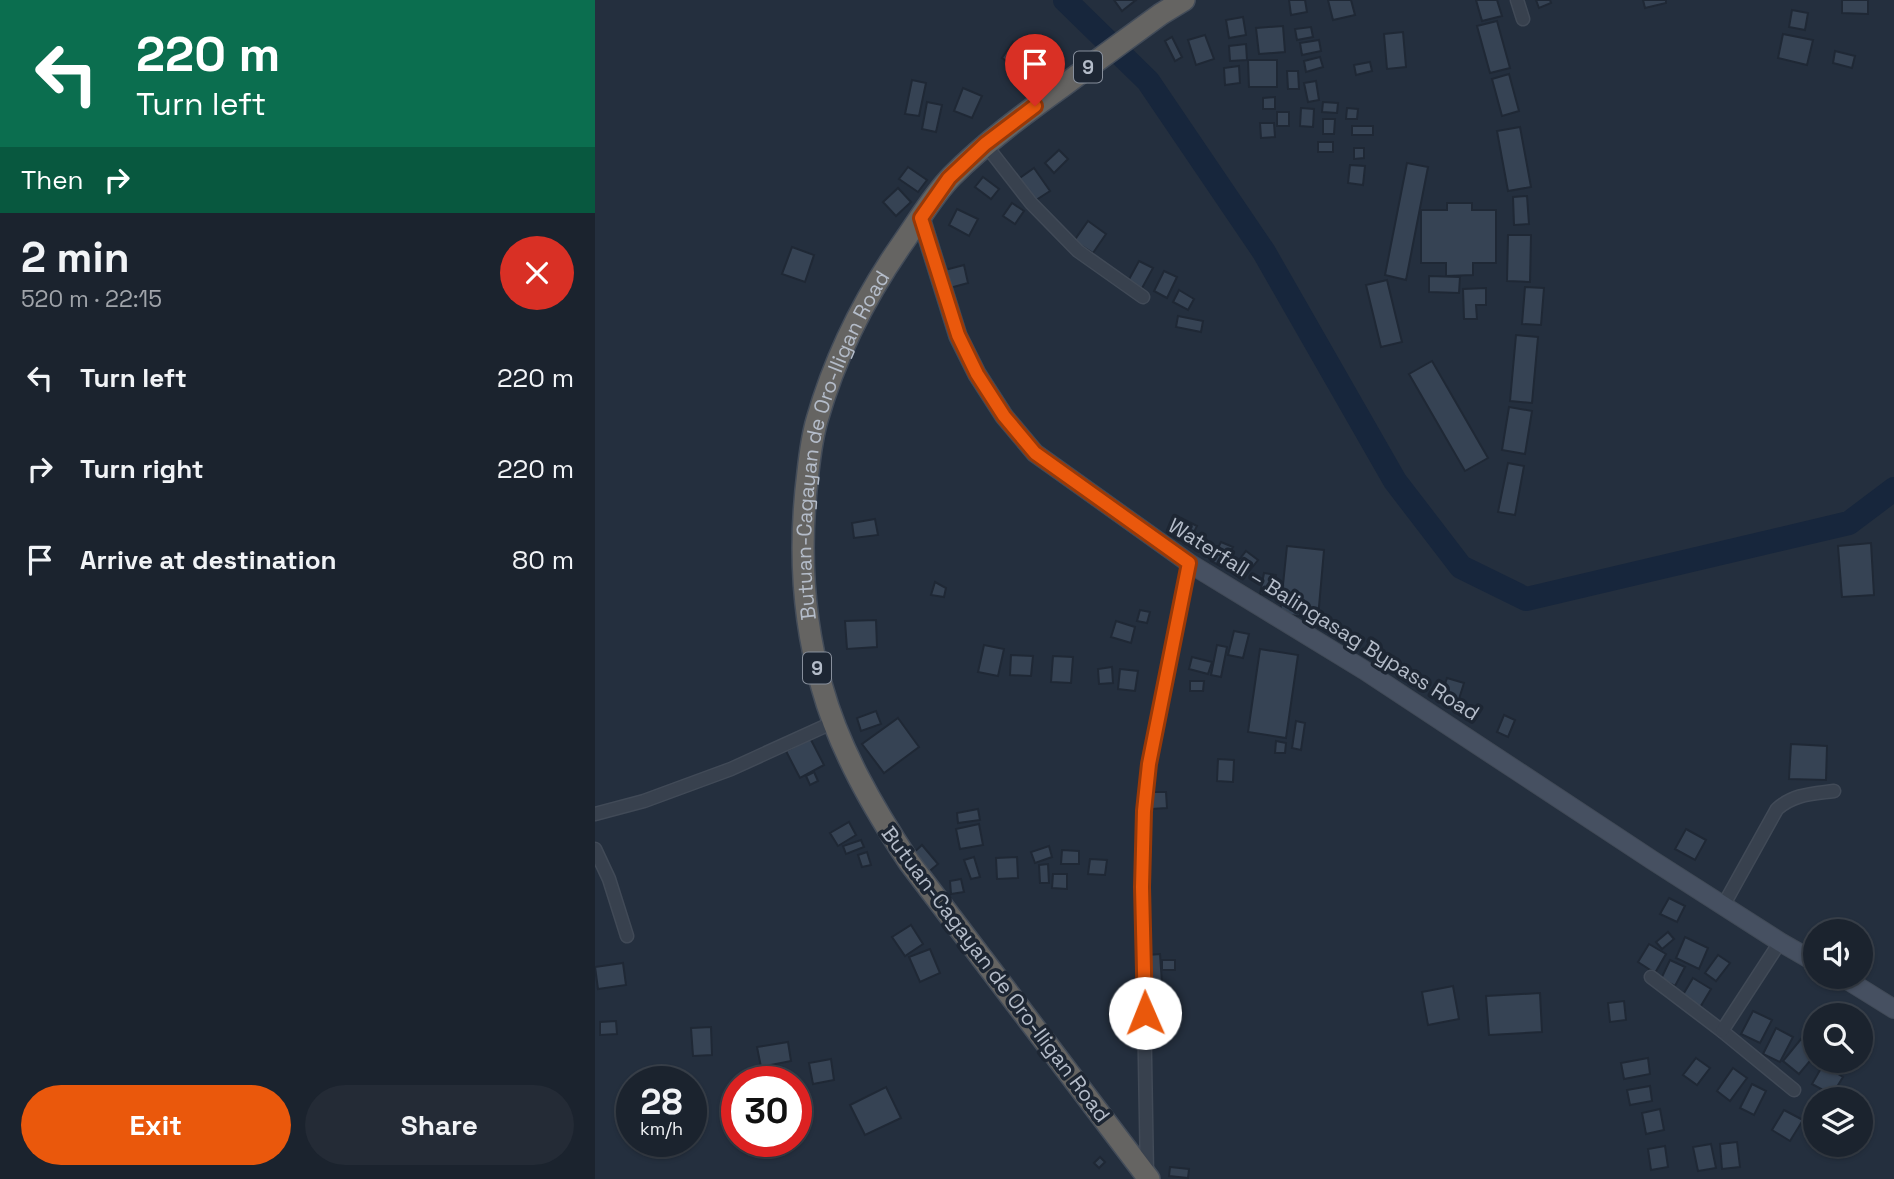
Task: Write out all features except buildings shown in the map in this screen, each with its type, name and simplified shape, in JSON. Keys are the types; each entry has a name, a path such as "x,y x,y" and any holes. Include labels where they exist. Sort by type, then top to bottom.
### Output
{"highway":[{"name":"Butuan-Cagayan de Oro-Iligan Road","path":"1148,1178 909,862 880,817 853,765 822,688 812,643 805,583 803,524 811,448 840,353 879,277 949,178 1014,121 1184,0"}],"main road":[{"name":"Waterfall ‒ Balingasag Bypass Road","path":"921,218 958,335 977,374 1004,416 1035,453 1189,563 1364,670 1723,906 1803,955"},
{"path":"1862,989 1894,1009"}],"street":[{"path":"1517,0 1523,19"},
{"path":"985,144 1031,203 1078,251 1143,297"},
{"path":"1148,1178 1142,887 1144,811 1149,764 1189,563"},
{"path":"595,814 644,801 731,769 834,722"},
{"path":"1723,906 1777,809 1786,801 1801,796 1834,791"},
{"path":"595,849 609,879 627,936"},
{"path":"1722,1031 1780,942"},
{"path":"1651,977 1794,1090"}],"waterway":[{"path":"1065,0 1148,81 1264,252 1395,481 1461,567 1526,599 1849,523 1894,489"}],"route":[{"path":"1035,106 985,144 949,178 921,218 958,335 977,374 1004,416 1035,453 1189,563 1149,764 1144,811 1142,887 1145,1013"}]}
